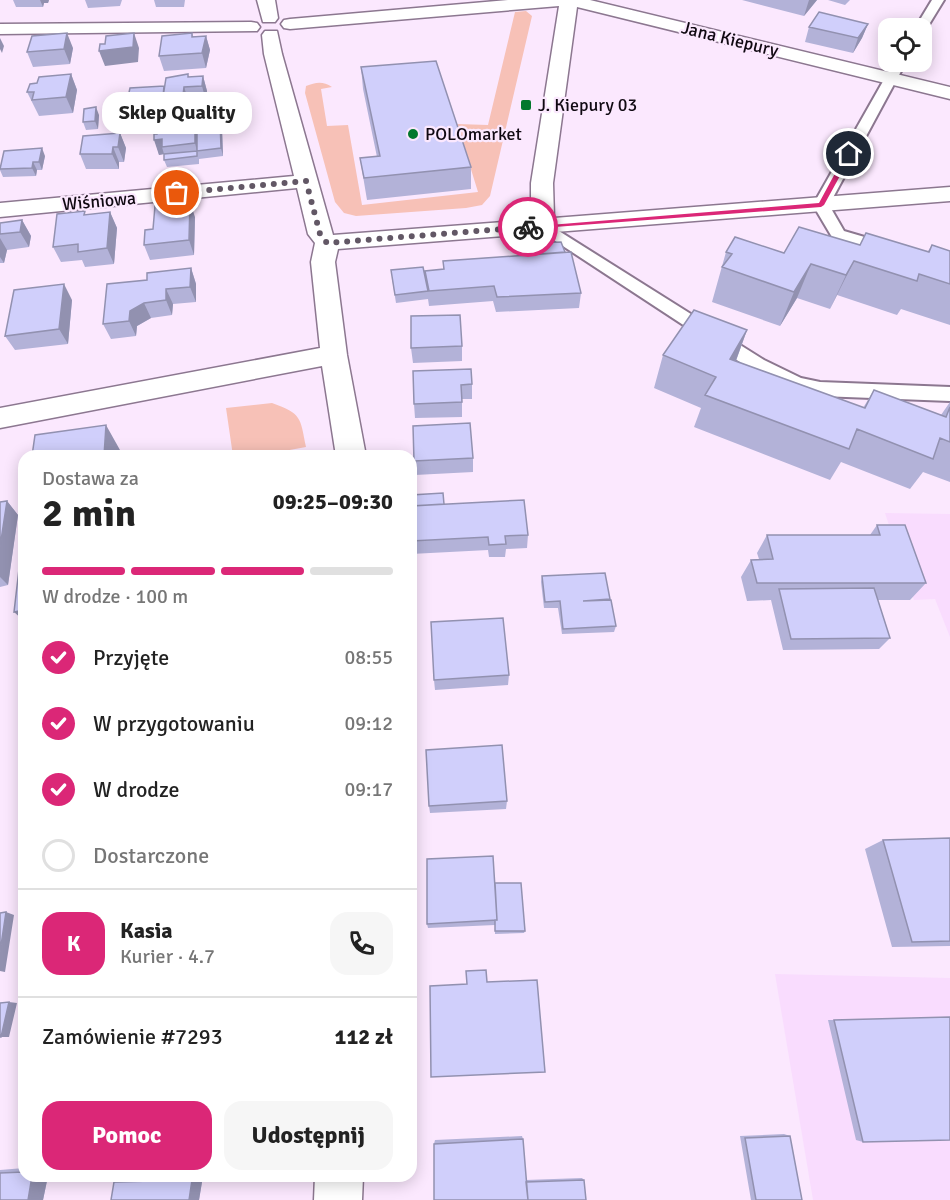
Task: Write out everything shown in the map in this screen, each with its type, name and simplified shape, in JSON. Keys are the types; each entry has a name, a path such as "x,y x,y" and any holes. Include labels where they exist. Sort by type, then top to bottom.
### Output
{"street":[{"path":"269,18 285,31 290,24 569,0 542,183 543,226"},
{"name":"Jana Kiepury","path":"569,0 950,93"},
{"path":"0,29 251,27 257,21 269,18"},
{"path":"269,18 273,54 320,234 327,243 323,262 334,355 350,450"},
{"name":"Wiśniowa","path":"0,210 306,181"},
{"path":"327,243 950,194"},
{"path":"0,418 334,355"},
{"path":"338,1200 339,1182"}],"lane":[{"path":"927,18 938,0"},
{"path":"894,72 821,205 838,234 950,267"},
{"path":"543,226 758,364 795,383 820,389 950,394"}],"shaded area":[{"path":"526,11 532,16 490,196 482,205 356,216 344,213 335,202 305,93 306,86 319,83 332,87 321,89 327,126 348,125 362,205 478,192 457,124 488,125 515,12"},
{"path":"272,403 289,410 301,423 306,447 290,450 232,450 226,408"},
{"path":"885,513 950,514 950,637 935,599 914,600"},
{"path":"775,974 950,978 950,1200 813,1200"}],"building":[{"path":"819,12 868,24 858,38 809,27"},
{"path":"67,33 64,49 27,52 32,36"},
{"path":"134,33 133,47 99,51 100,44 105,44 106,36"},
{"path":"192,33 192,37 206,36 202,53 159,56 162,36"},
{"name":"POLOmarket","path":"436,61 471,167 364,178 360,158 380,156 361,67"},
{"path":"71,74 66,97 32,100 34,92 27,92 30,84 37,83 39,77"},
{"path":"188,74 188,77 203,76 202,86 184,87 183,95 163,97 166,78"},
{"path":"164,86 165,104 126,106 130,88"},
{"path":"96,107 95,121 83,122 84,109"},
{"path":"220,121 221,148 197,151 195,123"},
{"path":"195,123 195,143 162,147 162,139 154,140 158,126"},
{"path":"120,133 118,147 113,147 112,154 80,154 83,136"},
{"path":"42,148 39,162 33,162 32,168 0,169 4,151"},
{"path":"197,151 197,156 164,160 164,154"},
{"path":"190,202 189,240 144,245 145,230 153,229 155,206"},
{"path":"85,211 84,215 110,212 107,248 78,252 78,244 53,247 57,214"},
{"path":"22,220 20,232 0,234 0,223"},
{"path":"799,227 860,245 866,233 929,252 932,245 950,251 950,284 919,274 917,281 854,261 846,275 811,264 794,292 722,267 732,254 726,252 735,237 784,253"},
{"path":"561,242 565,252 540,254 537,243"},
{"path":"571,252 581,293 497,297 494,286 429,291 425,271 444,269 443,261"},
{"path":"423,267 428,291 395,295 391,270"},
{"path":"191,268 190,287 166,289 166,300 144,303 130,311 129,321 103,324 107,284 147,280 147,273"},
{"path":"64,284 59,329 5,336 14,290"},
{"path":"694,310 747,330 730,359 865,408 874,390 946,417 950,407 950,442 940,438 933,459 857,429 849,449 705,395 716,377 663,355"},
{"path":"460,315 462,346 411,348 411,316"},
{"path":"471,369 472,384 461,385 462,402 414,404 413,371"},
{"path":"470,423 473,458 417,461 417,450 414,450 413,426"},
{"path":"106,425 104,450 33,450 35,435"},
{"path":"443,493 444,504 417,506 417,495"},
{"path":"524,500 528,535 505,536 506,544 489,545 488,537 417,541 417,506"},
{"path":"7,501 0,547 0,502"},
{"path":"877,525 905,525 926,583 757,583 751,560 773,559 767,535 880,535"},
{"path":"605,573 610,599 583,601 611,600 616,626 563,629 560,601 545,602 542,576"},
{"path":"18,578 18,611 14,612"},
{"path":"874,588 890,638 791,639 779,589"},
{"path":"503,618 509,675 434,680 431,622"},
{"path":"502,745 507,801 429,806 426,750"},
{"path":"950,838 950,941 912,942 883,840"},
{"path":"493,856 497,920 427,924 427,859"},
{"path":"495,883 521,883 525,931 495,931 495,920 497,920"},
{"path":"6,912 0,952 0,913"},
{"path":"486,970 487,982 537,980 545,1072 431,1077 430,986 467,984 466,971"},
{"path":"9,1002 1,1037 0,1037 0,1003"},
{"path":"950,1017 950,1140 863,1142 834,1020"},
{"path":"790,1136 802,1200 756,1200 745,1138"},
{"path":"523,1139 528,1200 434,1200 434,1144"},
{"path":"18,1172 18,1182 31,1182 28,1200 0,1200 0,1173"},
{"path":"584,1180 586,1200 528,1200 526,1182"},
{"path":"114,1182 192,1182 189,1200 111,1200"}],"way so far":[{"path":"177,193 306,181 320,234 327,243 528,227"}],"place":[{"name":"J. Kiepury 03","path":"526,105"},
{"name":"POLOmarket","path":"413,134"},
{"name":"Sklep Quality","path":"177,193"}],"route":[{"path":"528,227 821,205 849,154"}]}
